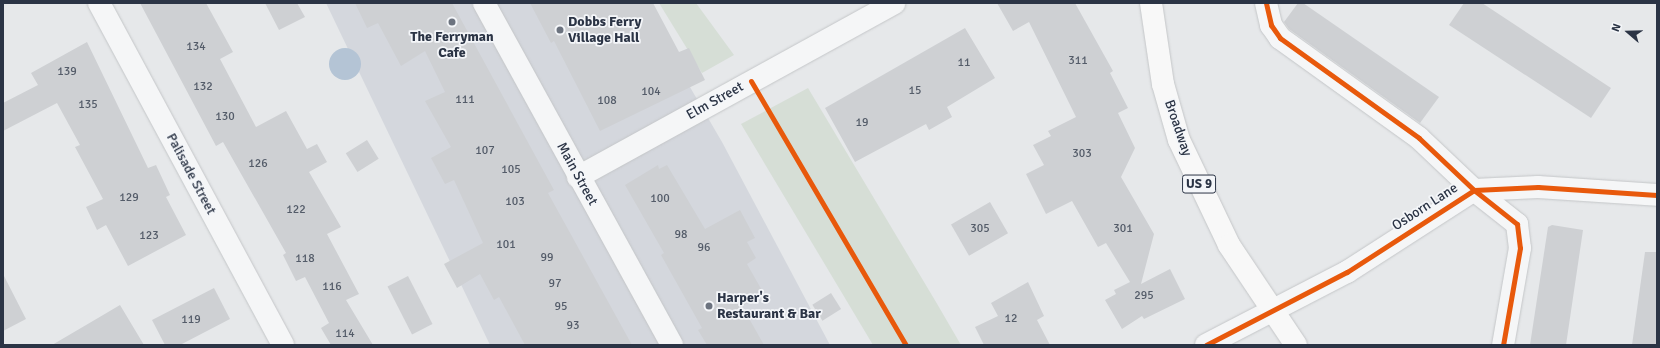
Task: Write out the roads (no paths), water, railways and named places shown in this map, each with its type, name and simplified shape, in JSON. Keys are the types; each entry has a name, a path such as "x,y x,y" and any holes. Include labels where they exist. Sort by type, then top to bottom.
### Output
{"main road":[{"name":"Broadway","path":"1151,3 1163,84 1179,140 1229,245 1271,310 1296,345"}],"street":[{"name":"Palisade Street","path":"99,3 279,344"},
{"name":"Main Street","path":"484,3 578,177 672,345"},
{"name":"Elm Street","path":"578,177 894,3"},
{"path":"1266,3 1271,25 1280,38 1419,138 1474,190 1517,224 1520,248 1503,345"},
{"name":"Osborn Lane","path":"1206,345 1347,272 1474,190 1538,187 1657,195"}],"water":[{"path":"342,48 348,48 358,55 361,64 360,70 354,77 348,80 342,80 332,73 329,67 329,61 336,51"}],"place":[{"name":"The Ferryman Cafe","path":"452,22"},
{"name":"Dobbs Ferry Village Hall","path":"560,30"},
{"name":"Harper's Restaurant & Bar","path":"709,306"}]}
